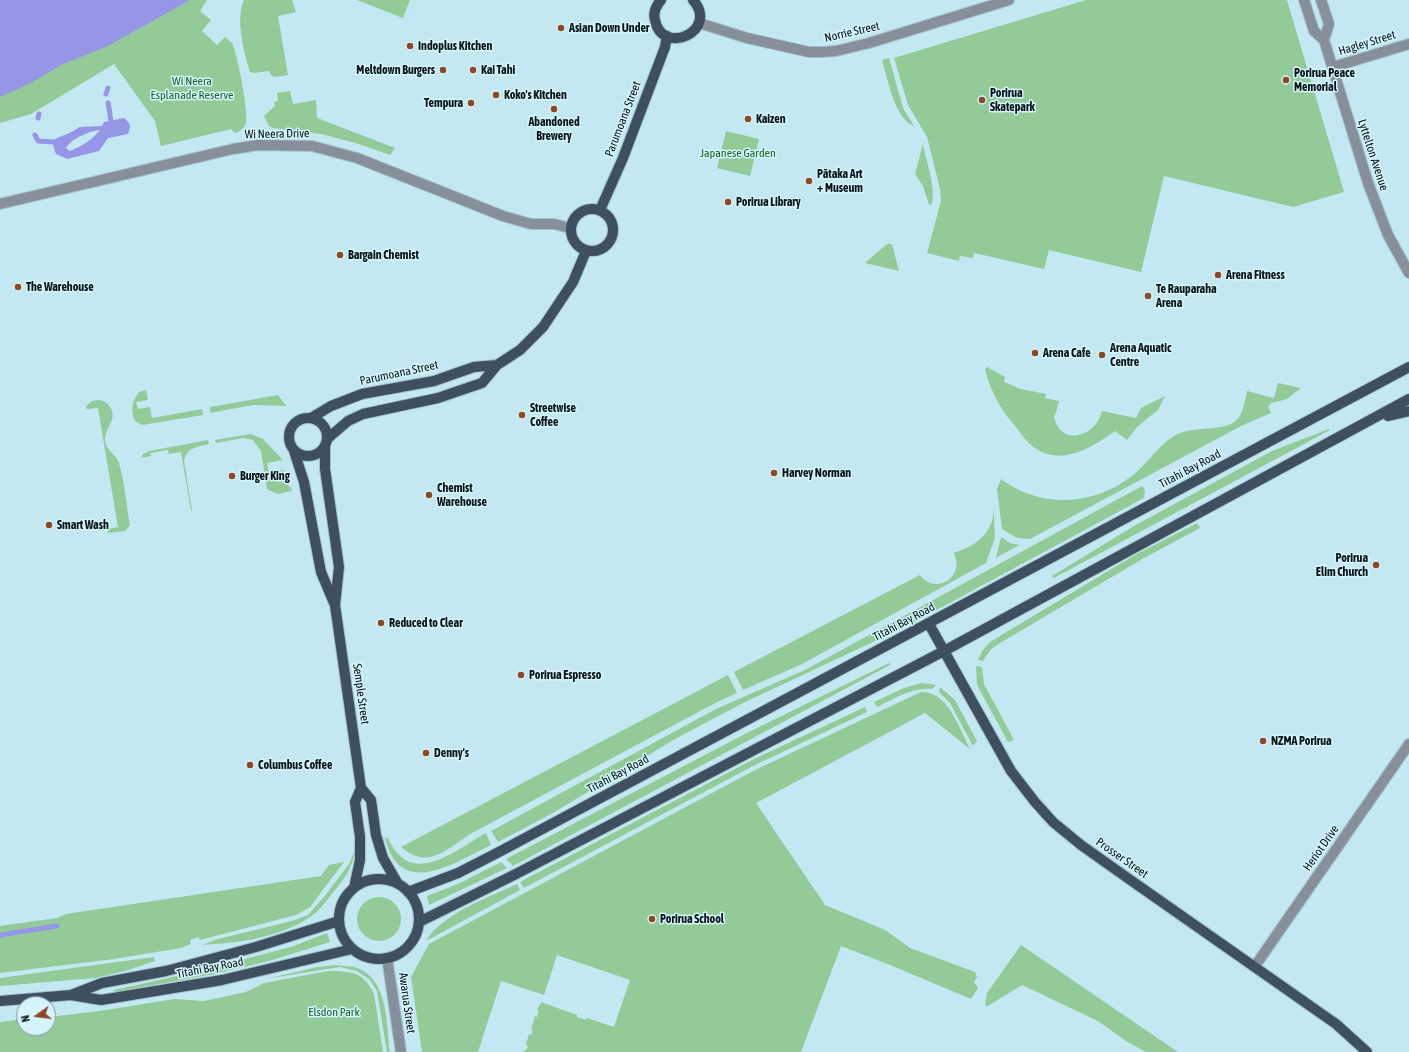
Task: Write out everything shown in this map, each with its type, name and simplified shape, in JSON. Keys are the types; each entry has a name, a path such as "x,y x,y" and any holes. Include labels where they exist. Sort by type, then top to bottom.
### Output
{"main road":[{"path":"660,0 655,10 654,19 660,31 667,36 675,38 684,38 694,31 699,24 699,11 694,0"},
{"name":"Parumoana Street","path":"600,210 641,110 665,47 667,36"},
{"path":"593,208 606,214 611,221 612,235 604,248 597,250 586,250 576,244 571,236 570,228 575,216 580,212 593,208"},
{"name":"Parumoana Street","path":"326,442 348,421 363,414 438,398 482,383 497,365 520,350 543,327 573,282 586,250"},
{"name":"Parumoana Street","path":"311,418 331,406 362,394 434,381 474,367 497,365"},
{"name":"Titahi Bay Road","path":"408,892 458,873 499,852 1409,367"},
{"path":"419,922 514,875 944,651 1194,514 1409,399"},
{"path":"1370,421 1409,411"},
{"path":"303,418 311,418 318,421 323,426 326,442 318,454 312,456 299,454 294,451 288,439 291,427 303,418"},
{"name":"Semple Street","path":"326,442 325,469 338,567 335,605 361,788 355,802 360,837 360,860 354,888"},
{"name":"Semple Street","path":"294,451 304,482 322,572 335,605"},
{"name":"Prosser Street","path":"929,624 1011,771 1034,802 1053,822 1093,854 1256,966 1336,1024 1367,1052"},
{"name":"Semple Street","path":"361,788 371,800 376,835 382,858 398,884"},
{"path":"376,879 387,880 398,884 408,892 416,906 419,922 417,932 409,946 398,955 387,958 372,959 362,956 352,949 343,937 339,921 342,902 354,888 364,882 376,879"},
{"name":"Titahi Bay Road","path":"71,995 102,983 166,971 256,947 339,921"},
{"name":"Titahi Bay Road","path":"0,1001 71,995 101,1000 222,980 352,949"}],"street":[{"name":"Norrie Street","path":"699,24 748,38 809,52 836,51 1009,0"},
{"name":"Lyttelton Avenue","path":"1304,0 1314,31 1324,40 1368,183 1388,235 1409,273"},
{"path":"1321,0 1329,24 1324,40"},
{"name":"Hagley Street","path":"1333,67 1409,44"},
{"name":"Wi Neera Drive","path":"0,204 233,148 258,145 312,146 357,158 503,216 531,224 554,224 570,228"},
{"name":"Heriot Drive","path":"1256,966 1409,744"},
{"name":"Awarua Street","path":"387,958 401,1052"}],"green space":[{"name":"Wi Neera Esplanade Reserve","path":"0,0 207,0 200,11 211,20 202,31 217,45 225,37 232,43 237,58 246,108 245,125 240,131 235,133 231,129 161,146 155,121 114,64 31,114 0,123"},
{"name":"Wi Neera Esplanade Reserve","path":"244,0 292,0 296,12 278,16 288,75 274,77 269,71 254,73 250,72 243,46 240,26 241,7"},
{"path":"357,0 410,0 403,18"},
{"path":"1086,0 1287,0 1344,192 1293,207 1164,176 1141,272 1049,250 1044,269 974,253 973,258 960,256 959,261 927,253 941,201 940,189 927,137 908,105 894,58"},
{"path":"889,58 903,108 914,126 907,122 901,115 889,87 882,60"},
{"path":"290,91 293,104 316,100 317,118 395,148 390,155 359,144 321,134 273,128 269,126 264,116 275,106 274,102 278,101 277,93"},
{"name":"Japanese Garden","path":"726,131 759,139 750,176 717,168"},
{"path":"923,144 933,190 932,204 929,205 923,186 915,174"},
{"path":"887,244 892,244 899,271 865,263"},
{"path":"987,367 1005,377 1004,382 1021,389 1046,394 1045,398 1059,401 1054,416 1057,426 1063,432 1070,435 1085,433 1093,428 1102,411 1136,418 1141,408 1165,396 1158,410 1137,427 1127,440 1115,431 1085,449 1063,455 1052,455 1042,452 1031,445 1010,420 1000,406 993,392 985,369"},
{"path":"1278,383 1301,388 1287,399 1271,403 1268,407 1271,413 1241,426 1030,539 1017,538 1002,529 997,489 1001,479 1017,489 1050,499 1067,500 1084,498 1101,493 1117,486 1132,476 1168,440 1174,436 1182,432 1219,427 1234,422 1242,411 1247,391 1274,398"},
{"path":"146,390 148,400 136,402 138,409 150,407 152,418 202,409 203,415 142,425 135,421 132,406 139,392"},
{"path":"278,395 286,406 253,405 210,413 210,407"},
{"path":"100,400 106,402 112,412 113,417 106,434 105,443 118,460 121,471 130,525 125,531 108,533 108,529 118,527 98,408 87,409 86,406 92,401"},
{"path":"1329,429 1330,430 1054,578 1052,576 1134,526 1272,451"},
{"path":"250,434 263,439 283,460 267,463 269,472 284,470 289,487 291,487 292,491 277,494 267,489 261,451 253,440 243,438 216,443 215,440"},
{"path":"208,440 209,444 193,448 185,456 184,461 191,511 181,452 169,454 168,450 150,453 151,456 141,458 143,454 149,451"},
{"path":"1142,486 1145,490 1144,498 907,626 745,702 675,739 553,813 498,842 491,831 716,709 805,670"},
{"path":"994,512 995,538 986,563 802,664 743,690 734,672 920,575 932,584 940,584 952,577 956,570 957,562 954,553 966,548 982,538 989,528"},
{"path":"1197,523 1200,528 1144,558 1000,643 991,649 983,661 978,660 982,651 990,642 1133,556"},
{"path":"1001,537 1010,543 1019,545 996,558"},
{"path":"889,663 890,665 513,866 506,859 743,735"},
{"path":"976,666 982,667 984,684 1014,740 1008,742 977,685"},
{"path":"728,675 737,693 717,702 472,833 438,855 420,857 411,854 401,847"},
{"path":"921,683 936,685 932,689 917,690 903,694 877,707 874,702 904,688"},
{"path":"940,687 955,700 977,741 973,746 950,703 939,692"},
{"name":"Porirua School","path":"921,692 930,693 938,698 952,712 970,749 925,713 756,803 825,905 885,930 910,948 975,972 977,977 974,982 978,988 971,999 841,946 801,1052 523,1052 528,1046 526,1045 529,1034 531,1035 533,1030 531,1029 535,1016 537,1017 539,1011 537,1010 541,1002 577,1015 577,1017 586,1020 587,1018 614,1027 630,980 557,955 544,995 501,981 478,1052 422,1052 411,977 429,944 755,770"},
{"path":"865,707 867,712 753,766 524,888 520,882 754,759"},
{"path":"486,833 491,845 461,860 430,872 415,872 403,868 392,857 385,838 388,838 398,853 409,862 421,864 447,856"},
{"path":"355,850 348,872 342,881 319,910 307,919 283,931 270,935 243,941 202,945 218,939 292,921 308,915 349,864"},
{"path":"344,862 310,907 296,915 200,940 198,937 190,940 191,944 181,948 114,959 0,973 0,926 57,918 66,914 321,876 329,865"},
{"path":"501,862 507,868 429,905 427,896 458,884"},
{"path":"517,884 520,890 426,941 433,931 454,915 467,907"},
{"path":"375,897 383,897 395,903 401,915 401,923 395,935 383,941 375,941 363,935 357,923 357,915 363,903"},
{"path":"327,933 330,942 269,961 214,974 115,992 114,990 191,973 291,947"},
{"path":"1021,945 1178,1052 1146,1052 1126,1041 1098,1021 1022,985 988,1006 985,1005 987,993"},
{"path":"154,957 155,961 125,971 95,978 0,986 0,978"},
{"path":"335,965 354,967 365,972 374,980 384,1002 390,1052 387,1052 377,991 369,979 357,971 340,967 265,979 318,967"},
{"name":"Elsdon Park","path":"328,971 350,972 356,974 366,981 374,994 383,1052 0,1052 0,1022 16,1020 16,1036 56,1036 56,1016 100,1011 174,999 204,1001 246,992 264,983"}],"water":[{"path":"0,0 190,0 108,46 61,65 31,83 0,97"},
{"path":"124,118 130,125 130,129 128,134 108,138 99,151 67,159 56,154 53,140 74,131 79,127 102,126 104,122","holes":["100,130 94,137 74,149 70,151 66,148 72,141 91,132"]}],"waterway":[{"path":"106,94 108,88"},
{"path":"108,103 110,114"},
{"path":"38,118 39,114"},
{"path":"110,116 111,121"},
{"path":"35,135 38,141 53,142"},
{"path":"0,935 57,926"}],"place":[{"name":"Asian Down Under","path":"561,28"},
{"name":"Indoplus Kitchen","path":"410,46"},
{"name":"Meltdown Burgers","path":"443,70"},
{"name":"Kai Tahi","path":"473,70"},
{"name":"Porirua Peace Memorial","path":"1286,80"},
{"name":"Koko's Kitchen","path":"496,95"},
{"name":"Porirua Skatepark","path":"982,100"},
{"name":"Tempura","path":"471,103"},
{"name":"Abandoned Brewery","path":"554,109"},
{"name":"Kaizen","path":"748,119"},
{"name":"Pātaka Art + Museum","path":"809,181"},
{"name":"Porirua Library","path":"728,202"},
{"name":"Bargain Chemist","path":"340,255"},
{"name":"Arena Fitness","path":"1218,275"},
{"name":"The Warehouse","path":"18,287"},
{"name":"Te Rauparaha Arena","path":"1148,296"},
{"name":"Arena Cafe","path":"1035,353"},
{"name":"Arena Aquatic Centre","path":"1102,355"},
{"name":"Streetwise Coffee","path":"522,415"},
{"name":"Harvey Norman","path":"774,473"},
{"name":"Burger King","path":"232,476"},
{"name":"Chemist Warehouse","path":"429,495"},
{"name":"Smart Wash","path":"49,525"},
{"name":"Porirua Elim Church","path":"1376,565"},
{"name":"Reduced to Clear","path":"381,623"},
{"name":"Porirua Espresso","path":"521,675"},
{"name":"NZMA Porirua","path":"1263,741"},
{"name":"Denny's","path":"426,753"},
{"name":"Columbus Coffee","path":"250,765"},
{"name":"Porirua School","path":"652,919"}]}
